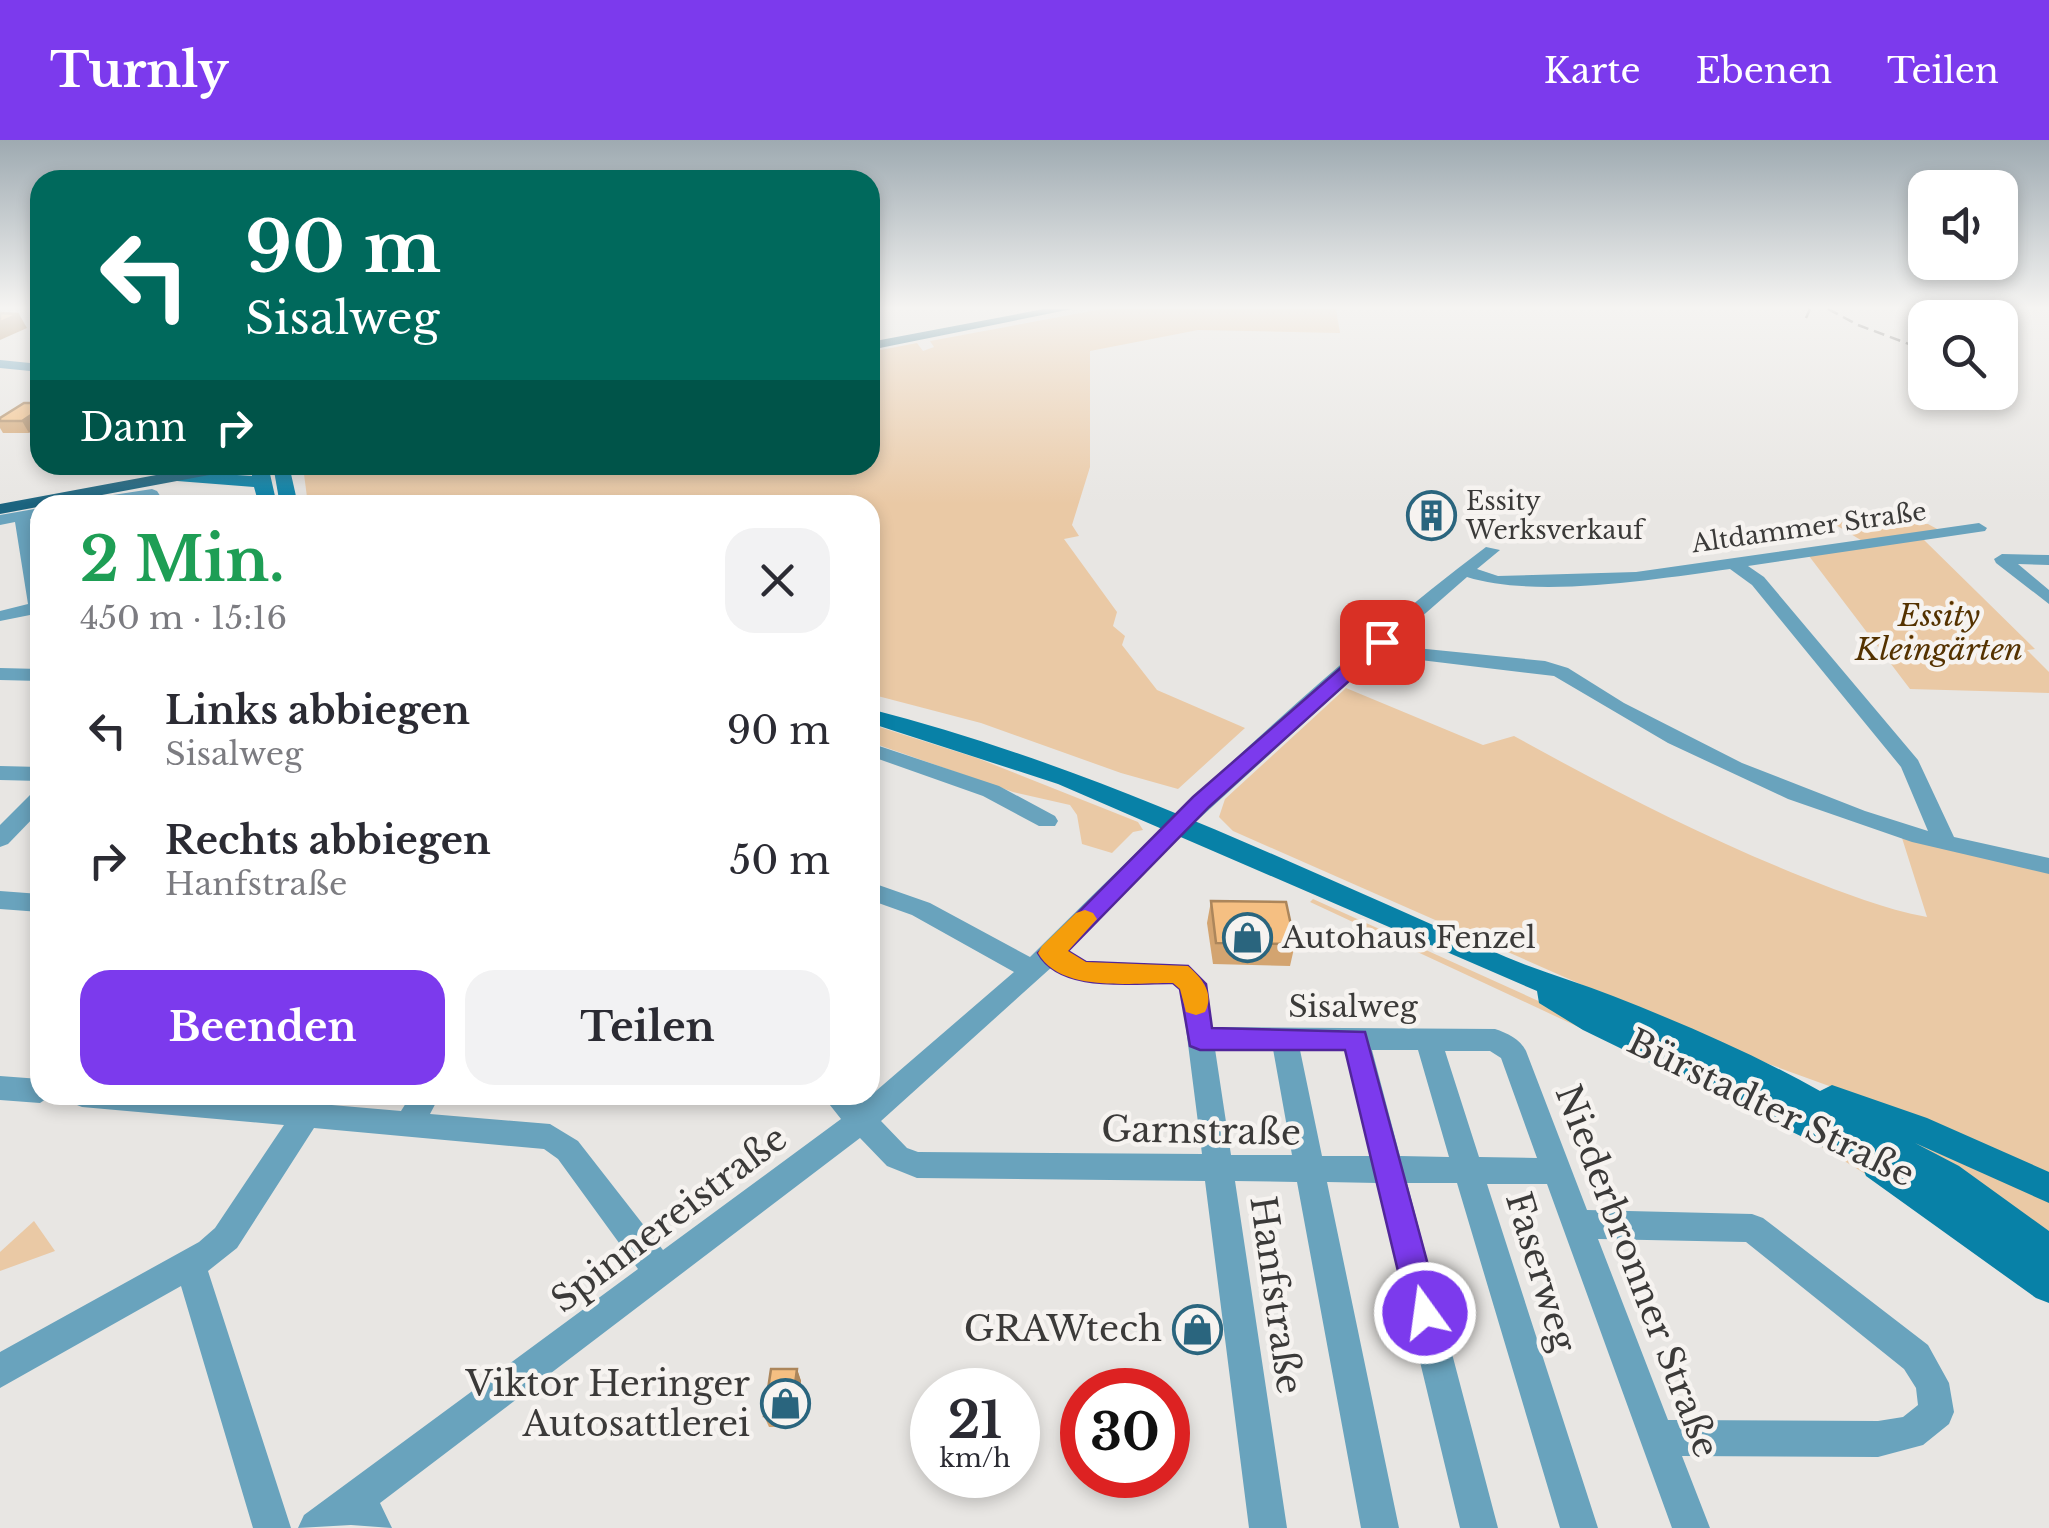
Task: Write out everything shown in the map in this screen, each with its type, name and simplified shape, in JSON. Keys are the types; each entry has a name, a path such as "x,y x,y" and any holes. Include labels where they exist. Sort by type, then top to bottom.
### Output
{"main road":[{"path":"58,495 163,475"},
{"path":"215,475 250,475"},
{"path":"0,506 30,500"},
{"name":"Bürstadter Straße","path":"880,719 1014,760 1178,824 1502,966 1601,1003 1757,1071 1947,1178 2045,1250"},
{"name":"Bürstadter Straße","path":"1502,966 1593,1022 1820,1127 2045,1250"},
{"path":"1757,1071 1916,1128 2049,1188"},
{"path":"1820,1127 2049,1286"}],"street":[{"path":"0,520 30,514"},
{"name":"Altdammer Straße","path":"1468,572 1498,580 1584,580 1735,564 1979,528"},
{"name":"Spinnereistraße","path":"880,1104 1042,962 1178,824 1441,589 1492,550"},
{"path":"2049,560 2002,559 2049,600"},
{"path":"1735,564 1758,581 1911,765 1945,843"},
{"path":"0,616 30,609"},
{"path":"1382,642 1412,653 1545,666 1707,756 1865,820 2049,866"},
{"path":"0,674 30,675"},
{"path":"880,753 991,791 1047,821"},
{"path":"0,773 30,774"},
{"path":"0,839 30,808"},
{"name":"Hanfstraße","path":"880,894 1042,962 1082,972 1179,974 1193,984 1268,1528"},
{"path":"0,900 30,903"},
{"name":"Sisalweg","path":"1200,1038 1505,1044"},
{"path":"1284,1039 1380,1528"},
{"path":"1356,1040 1479,1528"},
{"name":"Faserweg","path":"1428,1040 1579,1528"},
{"name":"Niederbronner Straße","path":"1505,1044 1512,1051 1691,1528"},
{"path":"0,1088 30,1091"},
{"path":"203,1105 550,1138 568,1150 662,1273"},
{"path":"408,1124 420,1105"},
{"name":"Garnstraße","path":"846,1105 897,1158 917,1165 1557,1171"},
{"name":"Spinnereistraße","path":"317,1528 365,1514 662,1273 879,1105"},
{"path":"0,1371 190,1264 226,1238 307,1115"},
{"path":"1577,1224 1752,1228 1916,1357 1932,1384 1937,1412 1910,1433 1878,1439 1657,1438"},
{"path":"190,1264 272,1528"}],"green space":[{"path":"880,374 1090,374 1090,467 1072,525 1079,536 1064,539 1117,612 1113,626 1125,636 1122,645 1157,690 1245,728 1178,789 981,723 880,697 880,495 307,495 304,475 880,475"},
{"name":"Essity Kleingärten","path":"1831,522 1928,524 1939,530 1864,542"},
{"name":"Essity Kleingärten","path":"1923,539 2035,649 2027,650 2049,672 2049,693 1910,689 1809,556"},
{"path":"1346,688 1483,745 1514,736 1729,845 1895,910 1927,917 1902,838 2049,872 2049,1177 1937,1125 1730,1050 1233,831 1219,817 1225,799"},
{"path":"880,727 977,758 1138,822 1143,830 1133,832 1112,853 1082,844 1077,815 1070,805 1013,792 880,745"},
{"path":"1313,899 1700,1074 1878,1174 1900,1195 1774,1118 1310,902"},
{"path":"1840,1108 2049,1196 2049,1233"},
{"path":"34,1221 55,1251 0,1271 0,1252"}],"building":[{"path":"30,403 30,416 22,421 0,418"},
{"path":"1211,901 1286,902 1295,944 1216,943"},
{"path":"771,1369 797,1369 791,1415 764,1416"}],"slow traffic":[{"path":"1085,919 1051,953 1082,972 1179,974 1193,984 1196,1005"}],"place":[{"name":"Essity Werksverkauf","path":"1431,515"},
{"name":"Autohaus Fenzel","path":"1247,938"},
{"name":"GRAWtech","path":"1197,1329"},
{"name":"Viktor Heringer Autosattlerei","path":"785,1404"}],"route":[{"path":"1382,642 1201,802 1051,953 1082,972 1179,974 1193,984 1200,1038 1356,1040 1425,1313"}]}
